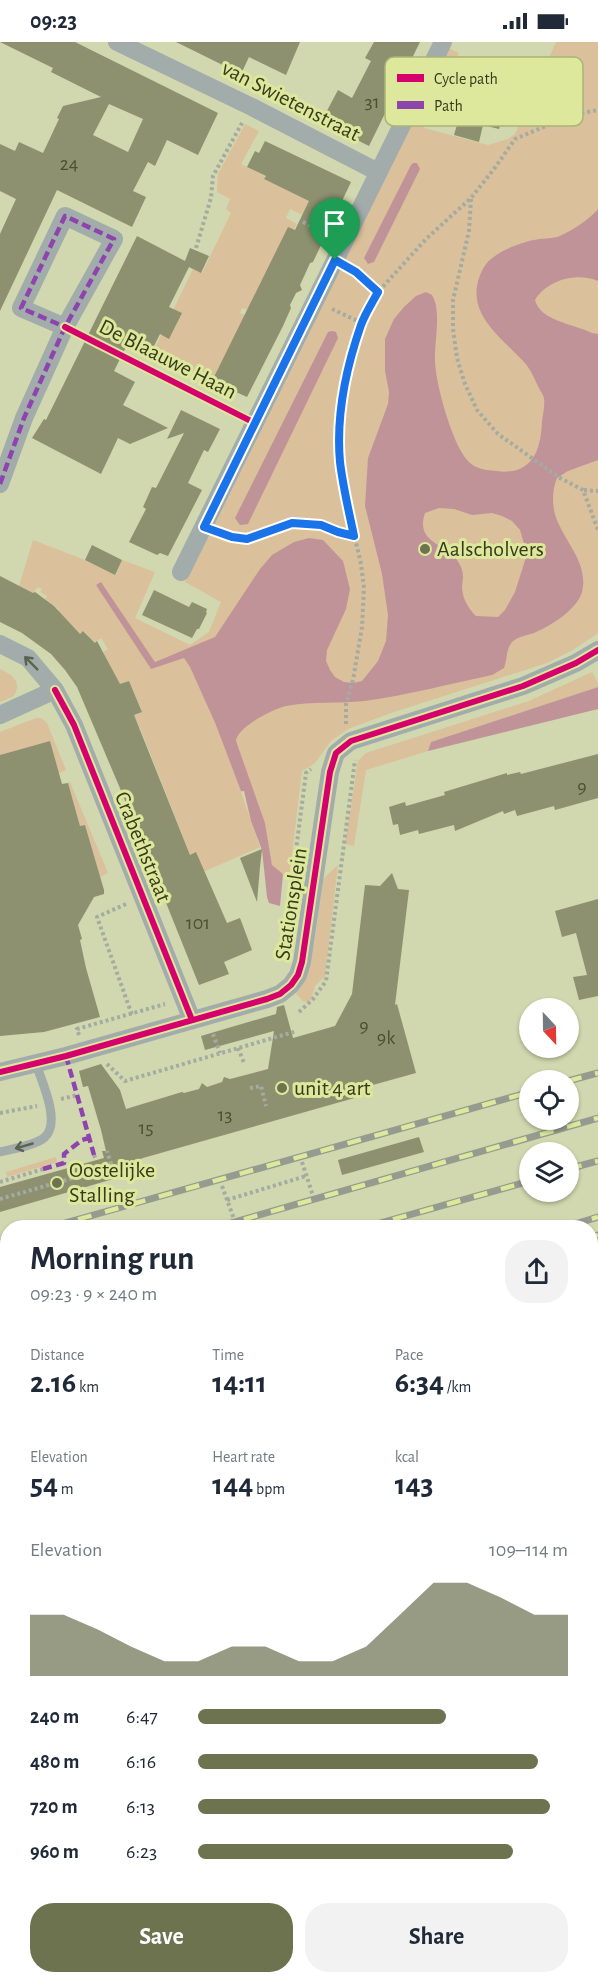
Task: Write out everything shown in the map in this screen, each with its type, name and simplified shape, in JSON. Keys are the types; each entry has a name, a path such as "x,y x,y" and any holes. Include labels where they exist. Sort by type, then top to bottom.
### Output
{"street":[{"name":"van Swietenstraat","path":"117,42 252,107 378,172"},
{"path":"435,57 442,42"},
{"path":"181,572 401,126"},
{"name":"De Blaauwe Haan","path":"0,484 24,418 65,327 114,239 65,216 21,308 65,327"},
{"name":"Crabethstraat","path":"0,644 28,658 55,690 74,724 192,1020"},
{"name":"Stationsplein","path":"0,1072 267,999 285,991 298,975 302,962 330,772 336,753 351,741 523,686 576,663 598,650"},
{"path":"0,715 55,690"}],"lane":[{"path":"0,1152 38,1142 45,1137 52,1125 36,1064"}],"path":[{"path":"196,248 211,198 213,176 252,107"},
{"path":"583,113 598,110"},
{"path":"346,705 362,627 364,588 340,463 339,434 346,383 362,323 378,292 426,239 471,198 514,140 546,126"},
{"path":"471,198 469,231 453,300 453,329 457,358 465,384 477,410 498,434 560,478 588,492 598,491"},
{"path":"303,222 344,243"},
{"path":"335,260 356,272 378,292"},
{"path":"315,301 362,323"},
{"path":"583,490 598,530"},
{"path":"204,527 232,537 247,539 292,523 321,525 354,536"},
{"path":"299,1012 313,999 326,981 341,857 356,763"},
{"path":"139,1035 97,917 143,896"},
{"path":"285,991 299,1012 297,1035"},
{"path":"238,1048 244,1063"},
{"path":"250,1088 261,1086 267,1106"},
{"path":"0,1199 101,1170 103,1176 114,1173 107,1151"},
{"path":"302,1162 313,1196"},
{"path":"1,1183 43,1169"},
{"path":"228,1200 306,1176"},
{"path":"222,1186 234,1219"}],"shaded area":[{"path":"556,42 598,42 598,633 573,650 547,663 391,713 348,729 331,741 315,763 302,771 289,879 272,865 265,823 252,788 241,792 260,847 201,873 193,862 140,728 131,716 142,711 129,681 118,685 107,668 110,666 103,652 108,649 101,638 95,643 84,631 80,634 56,614 59,609 45,599 47,596 40,592 42,589 38,587 33,593 19,586 33,540 85,560 115,575 122,560 155,572 135,618 190,645 209,632 221,602 185,582 410,126 425,126 424,128 488,145 508,139 515,134 519,126 583,126 583,57 549,57","holes":["101,582 155,662 179,652 151,669"]},
{"path":"448,48 459,53 457,57 444,57"},
{"path":"245,124 259,131 241,164 265,176 264,179 309,200 323,217 333,221 327,231 290,209 286,218 297,224 248,310 242,308 240,313 245,315 212,381 152,354 193,269 202,273 231,213 226,209 230,199 217,192 218,174"},
{"path":"413,163 417,163 420,169 374,262 368,264 364,258"},
{"path":"598,209 598,281 581,277 563,280 547,287 535,300 543,313 550,317 598,334 598,460 568,471 557,478 553,494 553,506 557,520 582,570 582,592 579,599 555,622 514,640 509,648 504,668 492,675 365,701 286,706 265,715 242,730 236,741 265,823 272,865 283,874 280,906 269,903 262,850 251,821 244,791 241,791 216,725 190,667 184,658 151,669 96,585 101,582 155,662 215,637 260,569 272,555 294,542 309,538 323,540 343,561 350,589 346,609 327,650 326,661 335,677 344,682 362,681 378,661 386,641 388,615 382,574 365,506 368,458 388,404 385,339 394,319 416,296 426,292 432,295 437,309 436,372 446,413 461,452 470,463 477,467 508,472 518,470 532,459 536,451 541,432 544,398 526,364 486,320 477,296 478,282 484,267 499,253 528,241 562,235","holes":["439,508 454,509 472,515 492,513 502,516 512,521 520,530 527,554 515,592 505,610 498,617 476,616 473,613 464,599 461,567 450,553 429,538 425,532 423,524 425,513"]},
{"path":"328,332 336,332 338,338 248,524 240,525 235,518"},
{"path":"0,669 15,679 17,686 14,696 0,702"},
{"path":"592,672 598,687 431,742 428,751 366,770 354,846 345,844 358,761 366,753 529,701"},
{"path":"598,687 598,709 428,751 431,742"},
{"path":"41,718 47,723 66,770 59,773 50,741 0,755 0,732"},
{"path":"70,782 108,873 100,877 85,825 80,826 68,783"},
{"path":"338,865 325,976 315,986 311,1000 304,1002 296,994 308,971 312,956 323,879"},
{"path":"56,1157 57,1162 7,1177 6,1172"}],"building":[{"path":"0,42 75,42 218,113 198,155 167,140 155,166 148,162 133,191 146,197 132,227 57,190 0,311 0,234 16,199 0,191 0,144 15,151 19,142 43,153 63,106 101,97 51,72 53,68","holes":["109,104 143,119 128,152 93,135"]},
{"path":"176,42 300,42 286,75 249,57 241,74"},
{"path":"374,42 420,42 413,57 385,57 385,113 369,146 321,122 338,90 352,98 371,61 365,58"},
{"path":"457,126 483,126 479,142 454,135"},
{"path":"265,141 351,182 300,285 302,290 296,293 283,326 247,397 212,381 288,227 295,230 309,201 264,179 266,176 247,167 255,151 259,153"},
{"path":"137,236 185,261 190,248 209,256 201,273 189,267 169,307 182,313 169,339 160,334 150,354 128,343 114,371 135,382 123,405 168,428 130,444 118,438 101,474 32,438 44,419 46,420"},
{"path":"181,410 220,429 208,452 204,450 188,483 202,490 168,556 160,553 157,555 129,542 146,509 143,507 152,487 156,488 184,433 167,439"},
{"path":"92,545 122,560 115,575 85,560"},
{"path":"0,576 35,592 54,606 80,634 83,631 95,643 97,641 120,684 129,681 142,712 134,715 190,855 196,852 227,923 240,918 252,950 224,962 229,974 199,985 77,687 51,654 22,633 0,622"},
{"path":"154,590 189,607 192,602 207,609 199,629 192,638 142,615"},
{"path":"50,741 62,784 68,783 80,826 85,825 104,890 104,894 94,897 78,925 86,968 100,1017 44,1032 0,1036 0,755"},
{"path":"598,754 598,798 555,810 554,806 517,816 515,810 504,814 503,811 455,831 454,825 419,834 418,830 400,835 398,824 393,825 389,807 405,802 406,806 445,795 444,792 507,773 507,775 520,772 521,774"},
{"path":"262,849 260,867 257,902 240,858"},
{"path":"392,873 398,889 409,890 395,1005 397,1004 416,1073 362,1088 365,1095 143,1158 118,1168 120,1177 0,1212 0,1187 104,1158 102,1151 106,1151 101,1130 88,1086 83,1087 79,1071 101,1064 120,1090 126,1109 199,1089 202,1083 207,1087 222,1082 224,1077 230,1079 268,1069 274,1031 205,1050 201,1036 276,1014 277,1007 284,1005 293,1038 335,1026 352,994 365,885 380,886"},
{"path":"598,899 598,996 579,1000 573,977 587,975 576,933 562,937 555,911"},
{"path":"419,1137 424,1152 342,1175 338,1160"}],"railway":[{"path":"579,1078 598,1073"},
{"path":"76,1220 519,1095"},
{"path":"241,1220 598,1118"},
{"path":"579,1166 598,1161"},
{"path":"391,1220 519,1184"},
{"path":"588,1220 598,1217"}],"marked path":[{"path":"0,484 24,418 65,327 114,239 65,216 21,308 65,327"},
{"path":"66,1056 94,1155"},
{"path":"43,1169 64,1163 64,1154 82,1140 89,1138"}],"cycle path":[{"path":"65,327 255,423"},
{"path":"0,1072 66,1056 280,994 298,975 302,962 330,772 336,753 351,741 523,686 576,663 598,650"},
{"path":"55,690 74,725 192,1020"}],"place":[{"name":"Aalscholvers","path":"425,549"},
{"name":"unit 4 art","path":"282,1088"},
{"name":"Oostelijke Stalling","path":"57,1183"}],"route":[{"path":"335,260 356,272 378,292 362,323 351,363 339,434 340,463 354,536 310,523 292,523 247,539 232,537 204,527 255,423 335,260"}]}
